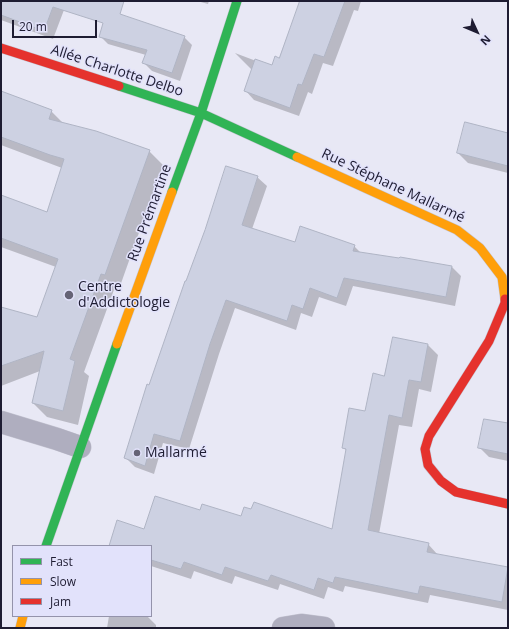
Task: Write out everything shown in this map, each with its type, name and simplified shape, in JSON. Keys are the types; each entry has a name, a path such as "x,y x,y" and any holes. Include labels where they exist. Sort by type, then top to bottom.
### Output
{"street":[{"name":"Rue Prémartine","path":"46,545 80,447 201,113 237,1"},
{"name":"Allée Charlotte Delbo","path":"1,48 201,113"},
{"name":"Rue Stéphane Mallarmé","path":"201,113 458,230 480,248 502,277 505,304 489,342 429,436 425,449 428,465 441,481 456,492 508,504"},
{"path":"1,422 57,438 80,447"},
{"path":"20,628 23,617"},
{"path":"282,628 301,625 324,628"}],"building":[{"path":"1,1 124,1 120,14 185,36 172,73 142,63 147,50 99,37 103,23 53,7 44,31 1,15"},
{"path":"300,1 345,1 324,57 314,54 302,85 298,84 290,108 244,91 255,59 272,65 275,56 279,58"},
{"path":"1,91 52,110 49,119 96,131 150,150 105,275 101,274 70,359 75,361 63,411 32,403 44,351 1,366 1,307 37,317 58,259 1,238 1,195 47,212 64,159 1,137"},
{"path":"465,122 508,133 508,166 457,153"},
{"path":"226,166 258,176 242,225 295,242 300,226 355,245 353,251 452,266 446,297 344,278 337,298 310,288 303,309 292,305 287,321 226,300 210,344 180,441 154,434 145,466 124,458 147,384 149,385 185,281 205,230"},
{"path":"393,337 428,344 421,382 409,380 402,418 389,415 368,530 429,543 427,552 508,567 502,602 420,586 418,594 335,577 333,583 318,578 314,590 271,575 268,581 225,567 222,575 184,562 181,569 152,560 152,545 109,545 117,520 144,529 155,496 200,510 202,504 241,516 244,507 251,509 254,502 332,529 346,449 342,448 349,408 365,411 373,373 384,376"},
{"path":"484,419 508,423 508,454 478,448"}],"traffic: fast":[{"path":"172,192 201,113 237,1"},
{"path":"119,86 201,113 297,157"},
{"path":"46,545 117,344"}],"traffic: slow":[{"path":"297,157 457,230 480,248 502,277 505,299"},
{"path":"117,344 172,192"},
{"path":"20,628 23,617"}],"traffic: jam":[{"path":"1,48 119,86"},
{"path":"505,299 505,303 489,341 429,436 425,449 428,465 441,481 456,492 508,504"}],"place":[{"name":"Centre d'Addictologie","path":"69,295"},
{"name":"Mallarmé","path":"137,453"}]}
